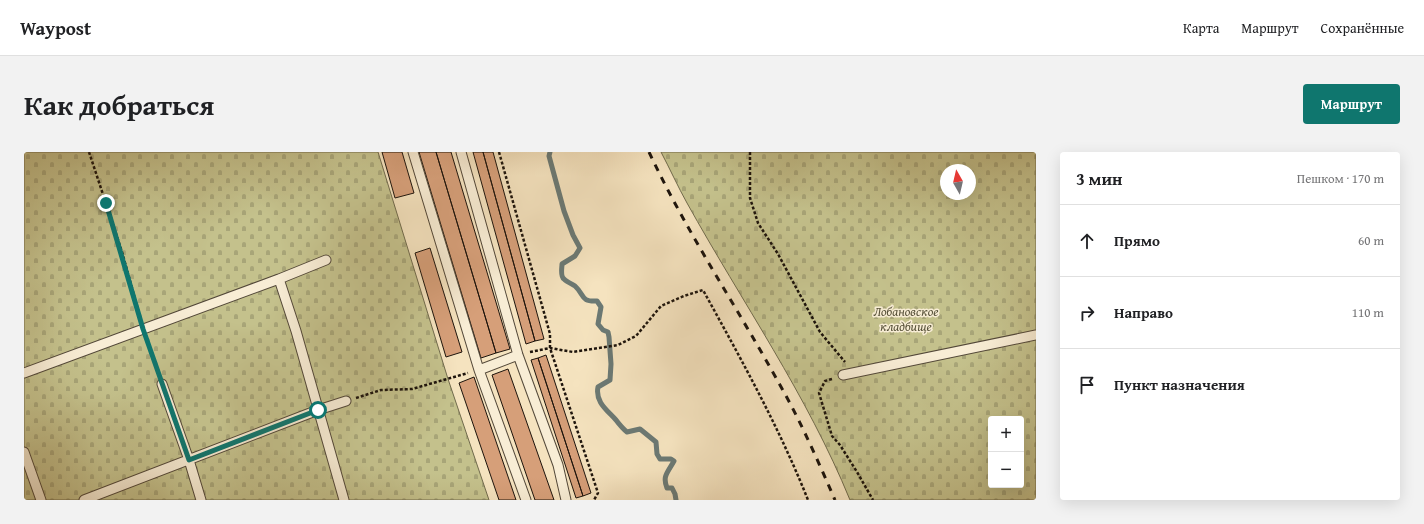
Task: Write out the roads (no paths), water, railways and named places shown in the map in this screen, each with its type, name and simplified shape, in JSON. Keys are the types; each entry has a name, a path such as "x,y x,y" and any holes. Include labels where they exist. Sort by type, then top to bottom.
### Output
{"lane":[{"path":"412,152 479,370 526,500"},
{"path":"461,152 518,355 558,466 566,500"},
{"path":"24,373 279,280 326,260"},
{"path":"279,280 296,331 344,500"},
{"path":"843,375 1036,335"},
{"path":"479,370 518,355"},
{"path":"162,384 189,460 201,500"},
{"path":"84,500 318,410 346,401"},
{"path":"24,452 40,500"}],"waterway":[{"path":"550,152 549,156 564,211 573,235 580,248 575,256 562,264 562,276 565,280 575,286 585,299 597,301 601,307 598,324 603,330 608,332 609,337 611,364 610,380 598,387 598,397 602,405 627,432 640,429 656,442 657,454 660,459 671,459 674,461 666,474 665,480 667,488 672,488 676,500"}],"railway":[{"path":"649,152 679,212 788,399 835,500"}],"park label":[{"name":"Лобановское кладбище","path":"906,318"}]}
